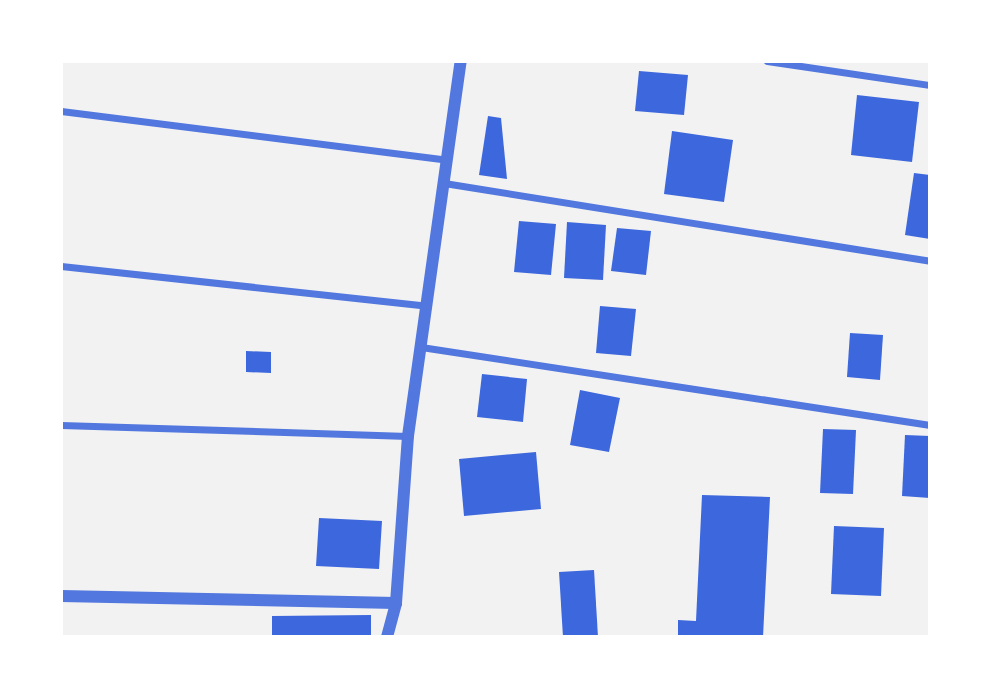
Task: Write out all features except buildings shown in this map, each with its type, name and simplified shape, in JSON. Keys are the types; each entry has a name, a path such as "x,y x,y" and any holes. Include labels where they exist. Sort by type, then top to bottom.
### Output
{"street":[{"path":"387,637 396,603 408,436 461,61"},
{"path":"773,62 930,85"},
{"path":"61,111 447,160"},
{"path":"444,183 930,261"},
{"path":"61,266 427,306"},
{"path":"421,347 930,425"},
{"path":"61,425 408,436"},
{"path":"61,596 396,603"}]}
